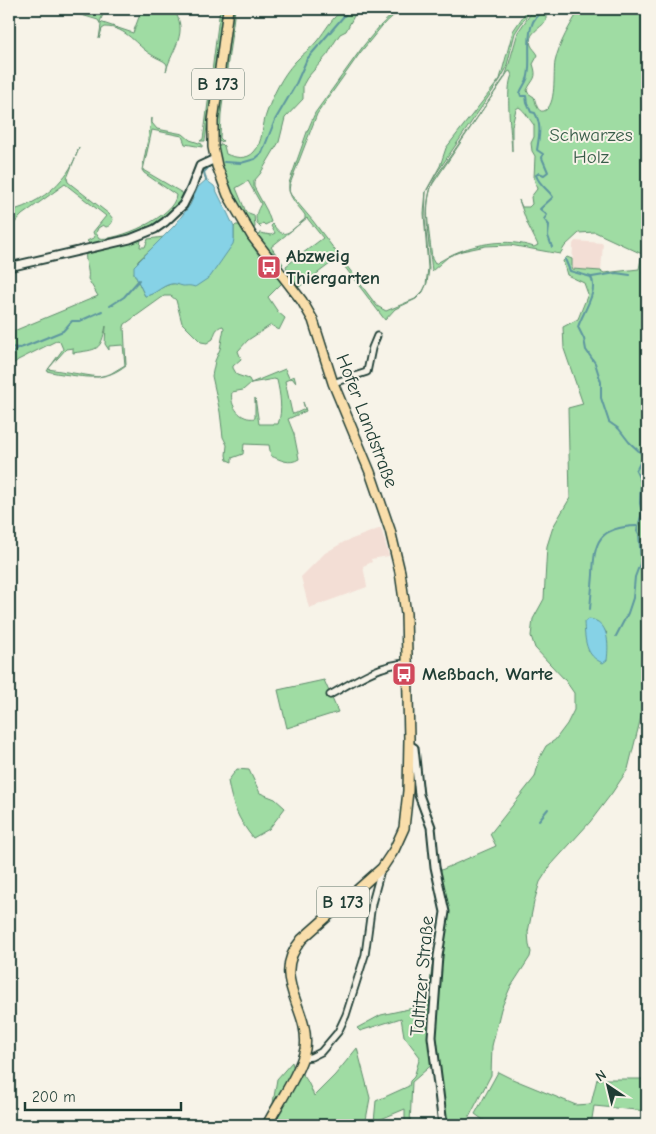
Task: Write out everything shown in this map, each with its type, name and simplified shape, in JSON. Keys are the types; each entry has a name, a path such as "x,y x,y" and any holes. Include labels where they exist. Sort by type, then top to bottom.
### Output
{"main road":[{"name":"Hofer Landstraße","path":"228,9 213,121 215,159 224,187 252,236 307,309 315,326 333,383 370,472 390,530 404,592 408,663 409,745 408,791 404,828 394,850 382,868 302,939 292,953 288,978 306,1038 302,1058"},
{"name":"B 173","path":"267,1125 302,1058"}],"street":[{"path":"9,267 130,240 155,230 182,205 200,166 215,159"},
{"path":"333,383 367,372 372,348 377,336"},
{"path":"330,695 384,666 408,663"},
{"name":"Taltitzer Straße","path":"409,745 414,748 419,795 431,827 435,866 445,912 436,974 432,1037 443,1125"},
{"name":"Hofer Landstraße","path":"302,1058 321,1052 338,1032 346,1015 365,955 372,904 382,868"}],"shaded area":[{"path":"575,241 603,243 601,271 572,269 573,244"},
{"path":"381,528 389,556 371,559 372,562 363,566 367,587 309,608 301,577 325,553 344,542"}],"green space":[{"path":"62,9 105,9 100,22 133,33 142,9 173,9 178,17 180,33 166,70 166,63 146,51 125,33 105,27 102,29 99,39 101,25 98,20"},
{"path":"220,9 223,9 205,141 200,141 203,139 205,126"},
{"path":"231,9 235,9 221,114 220,138 223,141 220,142 217,140 217,115"},
{"path":"344,9 361,9 355,14 346,31 340,34 328,54 307,78 303,85 303,99 285,118 279,142 254,181 254,187 271,222 265,225 263,223 259,226 256,216 261,204 248,181 236,188 246,212 254,215 255,227 253,230 226,179 222,169 218,146 222,144 226,154 237,157 251,155 261,139 265,117 272,99 290,67 315,44 340,12"},
{"path":"398,9 401,9 382,26 360,53 317,114 289,190 289,183 315,113 364,45 379,27"},
{"path":"528,9 531,9 515,33 506,69 500,80 436,174 426,192 425,218 429,269 427,283 423,292 416,299 395,309 385,320 338,258 299,287 286,266 323,238 307,218 271,247 283,264 281,265 273,255 274,253 265,247 258,237 260,233 271,235 275,233 271,226 273,224 281,233 288,232 305,219 305,215 292,196 377,306 386,311 415,299 426,285 428,268 424,213 426,191 440,166 446,148 500,79 513,31"},
{"name":"Schwarzes Holz","path":"534,9 556,9 546,15 546,21 532,34 530,41 538,55 533,64 534,78 527,90 534,97 538,109 544,111 551,103 553,96 555,62 559,48 580,9 647,9 647,693 628,769 590,822 551,865 540,882 528,932 530,957 510,988 501,1009 492,1046 491,1075 465,1125 445,1125 435,1062 412,1082 410,1125 405,1125 405,1109 374,1122 376,1101 409,1086 420,1057 404,1036 401,1018 360,1031 357,1028 381,1015 427,1005 434,953 442,916 438,891 444,891 442,890 439,871 496,846 490,834 535,777 540,757 546,746 555,740 567,724 574,710 574,693 565,680 535,648 531,636 533,619 544,599 547,546 553,527 570,498 568,408 583,404 564,349 563,327 578,319 588,294 584,283 567,275 563,261 567,257 572,259 572,269 601,271 604,273 639,269 642,254 595,232 579,233 565,246 560,254 510,245 486,246 462,251 450,256 463,250 472,247 493,243 524,244 534,247 538,245 527,223 519,200 522,207 529,207 532,204 531,197 537,189 534,178 535,156 531,143 534,137 534,125 526,113 519,107 516,109 512,126 512,151 509,90 512,75 510,71 505,77 518,32","holes":["596,621 607,633 589,652 585,631"]},
{"path":"484,108 432,185 435,178"},
{"path":"152,118 152,123 157,129 183,134 190,140 202,144 202,147 185,144 182,136 152,130 143,170 184,194 165,217 155,225 133,235 91,245 87,241 95,237 93,232 106,216 65,184 22,215 9,229 9,211 31,204 45,195 65,176 74,160 67,178 68,182 113,219 110,225 106,227 103,225 98,228 96,233 99,238 107,238 131,232 156,219 173,203 176,195 142,170"},
{"path":"429,196 428,222 432,259 435,264 449,256 432,271 427,223"},
{"path":"236,225 239,225 267,268 282,283 268,297 278,312 285,318 279,330 271,325 248,340 238,351 241,359 233,368 237,375 249,379 251,383 285,369 289,378 294,376 296,383 292,378 285,381 292,413 294,414 305,409 303,402 306,411 288,419 294,434 299,459 292,462 271,456 269,445 244,444 243,454 232,458 232,462 227,460 227,445 223,437 212,376 224,328 223,326 219,328 213,339 207,343 201,342 182,323 176,300 171,296 164,296 125,324 126,365 119,370 110,374 125,365 123,345 109,346 109,350 105,344 106,326 100,345 93,350 73,353 73,348 66,349 50,366 63,349 58,340 18,360 13,364 9,372 9,333 98,296 88,279 86,252 141,239 140,247 145,247 148,239 164,237 138,261 134,273 145,296 171,284 189,285 234,239 234,227","holes":["277,380 281,402 278,424 259,424 255,398 255,418 245,417 237,411 232,402 232,392 243,390 251,383"]},
{"path":"48,369 97,377 78,376 47,371"},
{"path":"324,680 338,712 287,728 278,690"},
{"path":"237,769 249,770 260,793 275,799 285,808 269,829 253,838 236,811 230,790 228,781"},
{"path":"357,1048 370,1098 365,1125 344,1125 328,1122 327,1125 261,1125 273,1103 277,1079 292,1062 293,1066 306,1079 314,1096 335,1075"},
{"path":"498,1072 576,1105 591,1104 597,1079 647,1079 647,1111 594,1106 591,1125 490,1125 475,1114"}],"water":[{"path":"206,180 214,186 234,227 233,244 210,277 195,287 171,284 145,296 134,273 134,266 175,225 190,205 198,187"},
{"path":"589,619 601,624 606,634 607,660 603,663 589,652 587,647 584,622"}],"waterway":[{"path":"224,162 241,163 255,159 262,153 275,120 295,86 307,59 350,9"},
{"path":"547,9 533,21 530,29 528,76 520,93 521,96 526,96 531,112 535,113 539,122 537,150 543,154 542,158 548,172 544,175 539,173 536,175 539,182 553,197 540,209 547,215 544,219 549,225 548,236 552,247"},
{"path":"206,180 204,172 209,167"},
{"path":"565,259 570,271 591,277 593,283 591,296 578,327 584,339 586,350 595,363 601,382 601,398 609,422 619,429 642,454 642,459 636,471 641,482 640,503 642,513 637,530 641,561 635,577 633,598 628,613 616,636"},
{"path":"592,277 616,273 630,275"},
{"path":"110,306 124,297 139,280"},
{"path":"9,347 20,348 26,346 63,331 72,321 80,321 102,311"},
{"path":"9,358 17,348"},
{"path":"590,609 597,545 601,538 614,529 637,526"},
{"path":"539,820 548,809"}],"place":[{"name":"Abzweig Thiergarten","path":"269,267"},
{"name":"Meßbach, Warte","path":"404,674"}]}
